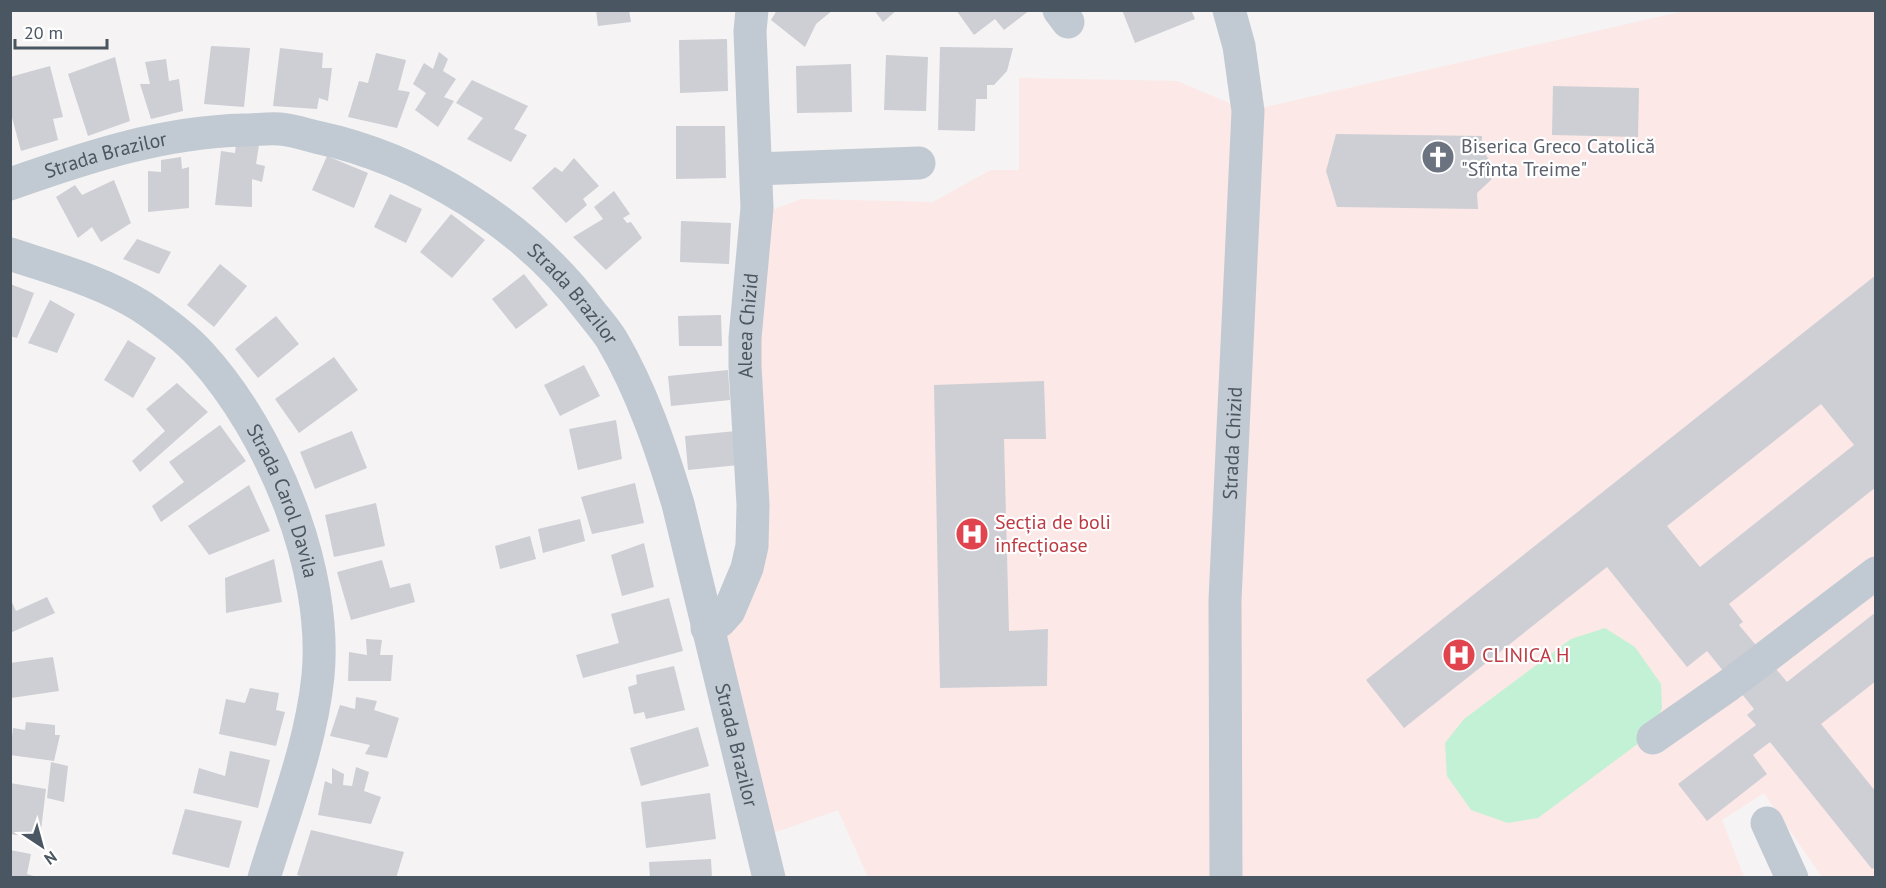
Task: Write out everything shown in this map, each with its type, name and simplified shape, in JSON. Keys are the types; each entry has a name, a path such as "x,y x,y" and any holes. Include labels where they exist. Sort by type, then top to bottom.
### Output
{"street":[{"name":"Aleea Chizid","path":"707,628 720,621 729,611 747,568 752,546 752,494 745,366 757,208 750,68 752,10"},
{"name":"Strada Chizid","path":"1226,878 1225,600 1248,111 1239,46 1229,10"},
{"name":"Strada Brazilor","path":"10,184 84,158 155,139 209,131 281,129 349,144 403,165 447,188 533,247 573,288 612,339 642,400 661,447 678,504 769,878"},
{"path":"756,169 919,163"},
{"name":"Strada Carol Davila","path":"10,254 97,283 141,306 172,328 201,355 244,411 278,473 303,542 317,608 318,674 312,716 264,878"},
{"path":"1653,738 1729,686 1875,573"},
{"path":"1767,823 1792,878"}],"shaded area":[{"path":"1684,11 1875,11 1875,877 1822,877 1764,793 1722,820 1744,877 868,877 838,810 759,838 720,621 729,611 758,313 772,210 802,199 933,202 991,170 1019,170 1019,78 1177,81 1248,111"}],"green space":[{"path":"1605,628 1635,647 1661,684 1662,708 1651,734 1538,818 1508,823 1471,810 1447,776 1445,743 1464,719 1571,639"}],"building":[{"path":"596,10 629,10 631,22 598,26"},
{"path":"777,10 833,10 816,24 805,47 771,20"},
{"path":"874,10 897,10 883,22"},
{"path":"956,10 1030,10 1004,30 995,19 974,35"},
{"path":"1122,10 1191,10 1195,19 1135,43"},
{"path":"727,39 728,91 680,93 679,40"},
{"path":"211,46 250,48 244,107 204,104"},
{"path":"940,47 1013,48 1007,71 994,85 987,85 987,99 976,99 975,131 938,130"},
{"path":"280,48 323,53 322,68 332,68 328,101 319,98 317,109 273,106"},
{"path":"439,52 448,59 443,71 456,79 444,97 454,101 438,127 415,110 426,93 413,84 424,63 433,69"},
{"path":"376,53 406,60 398,90 410,92 397,128 348,117 359,81 368,83"},
{"path":"886,55 928,57 926,111 884,110"},
{"path":"115,57 130,121 88,136 68,74"},
{"path":"166,59 169,81 179,79 183,111 151,119 140,84 150,84 145,62"},
{"path":"851,64 852,112 797,113 796,66"},
{"path":"50,66 63,117 53,119 58,140 21,151 10,110 10,77"},
{"path":"472,80 528,106 514,129 527,135 511,162 467,139 483,118 456,103"},
{"path":"1553,86 1639,88 1638,137 1552,135"},
{"path":"676,126 725,126 726,178 676,179"},
{"path":"1336,134 1482,136 1482,149 1495,169 1491,180 1477,193 1478,209 1337,207 1326,171"},
{"path":"236,143 259,145 256,164 265,166 262,182 252,179 252,207 215,205 221,151 235,153"},
{"path":"327,156 368,173 354,208 312,190"},
{"path":"181,157 182,169 189,167 189,208 148,212 148,171 161,172 161,160"},
{"path":"574,158 599,186 583,199 587,205 566,223 532,188 555,167 562,172"},
{"path":"114,180 131,223 101,242 92,227 78,238 56,197 75,185 82,195"},
{"path":"614,191 630,214 623,218 627,223 631,222 642,238 606,270 573,237 603,219 594,207"},
{"path":"390,194 422,209 406,243 374,227"},
{"path":"451,214 485,240 452,278 420,252"},
{"path":"681,221 731,223 729,264 680,262"},
{"path":"137,239 171,252 159,274 123,259"},
{"path":"220,264 247,286 214,327 187,305"},
{"path":"524,274 548,305 516,329 492,299"},
{"path":"1876,275 1876,487 1729,604 1743,622 1739,625 1787,682 1876,612 1876,681 1821,724 1876,792 1876,867 1872,869 1770,742 1753,755 1767,774 1707,821 1678,784 1756,725 1747,715 1754,709 1707,651 1687,667 1607,567 1404,728 1366,680","holes":["1821,404 1854,445 1700,567 1667,526"]},
{"path":"10,284 34,293 17,338 10,336"},
{"path":"50,300 75,314 57,353 28,343"},
{"path":"721,315 722,346 679,346 678,316"},
{"path":"276,316 299,344 258,378 235,349"},
{"path":"128,340 156,358 133,398 104,380"},
{"path":"334,357 358,390 299,433 275,399"},
{"path":"584,365 600,396 560,416 544,385"},
{"path":"728,370 730,400 671,406 668,376"},
{"name":"Secția de boli infecțioase","path":"1044,381 1046,439 1004,439 1009,631 1048,629 1047,686 940,688 934,385"},
{"path":"177,383 208,412 140,472 132,461 165,431 146,409"},
{"path":"616,420 622,459 578,470 569,429"},
{"path":"220,425 246,461 161,522 152,506 184,482 169,462"},
{"path":"352,431 367,468 315,489 300,452"},
{"path":"736,431 739,465 688,470 685,436"},
{"path":"635,483 644,523 592,534 581,497"},
{"path":"249,485 270,531 209,555 188,526"},
{"path":"376,503 385,546 334,557 325,515"},
{"path":"580,519 585,541 543,553 538,529"},
{"path":"530,536 536,559 500,569 495,546"},
{"path":"644,543 654,587 622,596 611,555"},
{"path":"274,559 282,602 226,613 225,578"},
{"path":"382,560 390,588 410,583 415,602 351,620 337,572"},
{"path":"47,597 55,613 10,633 10,598 16,611"},
{"path":"669,598 683,651 583,678 576,655 619,643 611,614"},
{"path":"366,639 382,640 380,655 393,655 391,681 348,681 349,652 367,655"},
{"path":"53,657 59,691 11,698 10,663"},
{"path":"674,666 685,710 646,719 644,712 634,714 628,687 637,684 636,675"},
{"path":"250,688 279,693 276,710 285,712 276,746 219,734 226,699 245,703"},
{"path":"356,697 377,701 374,710 399,718 387,758 365,754 370,745 330,736 340,705 355,709"},
{"path":"26,722 55,725 55,735 60,735 54,761 10,755 13,728 25,730"},
{"path":"698,727 709,766 641,786 630,748"},
{"path":"230,751 270,760 258,808 193,793 199,768 225,776"},
{"path":"51,762 68,766 64,802 47,798"},
{"path":"356,767 369,772 364,791 381,797 371,824 318,815 325,781 332,784 332,768 344,774 343,785 352,786"},
{"path":"10,783 46,789 40,838 10,834"},
{"path":"710,793 716,839 646,848 641,802"},
{"path":"185,809 242,821 229,868 172,854"},
{"path":"311,830 404,852 396,878 310,878 297,875"},
{"path":"10,850 31,854 27,874 40,878 10,878"},
{"path":"711,859 712,878 650,878 649,862"}],"place":[{"name":"Biserica Greco Catolică \"Sfînta Treime\"","path":"1438,157"},
{"name":"Secția de boli infecțioase","path":"972,534"},
{"name":"CLINICA H","path":"1459,655"}]}
